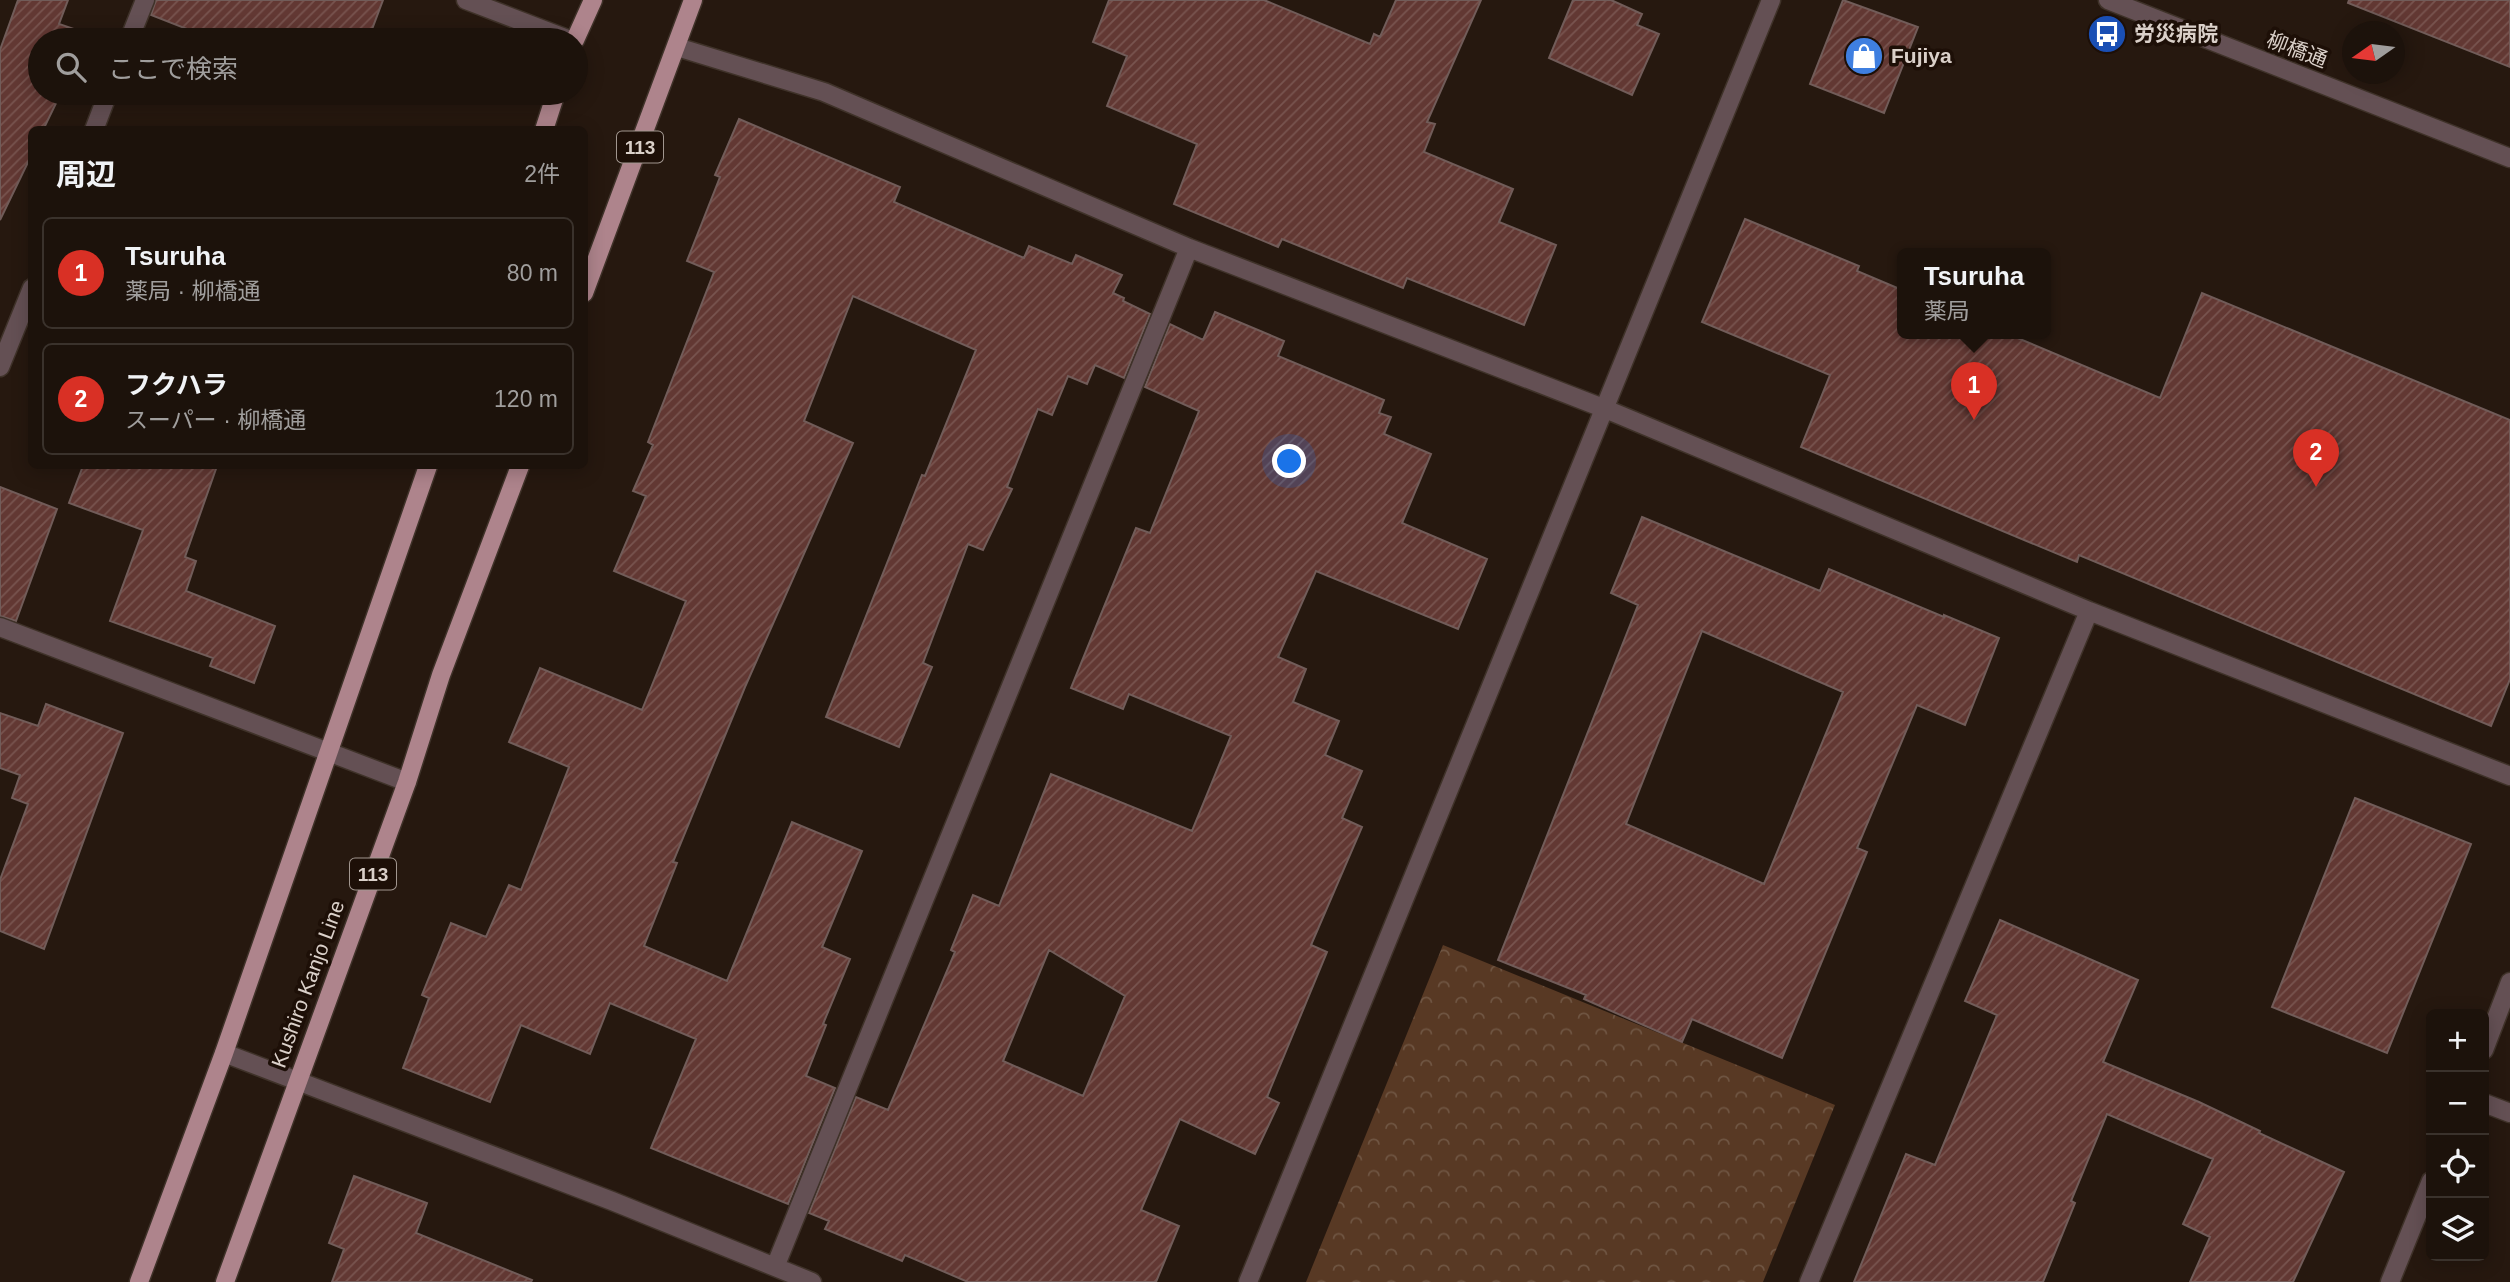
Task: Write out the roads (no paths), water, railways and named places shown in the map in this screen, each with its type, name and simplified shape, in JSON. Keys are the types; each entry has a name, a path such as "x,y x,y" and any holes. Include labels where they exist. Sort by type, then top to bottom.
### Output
{"main road":[{"path":"578,28 593,0"},
{"name":"113","path":"588,282 693,0"},
{"path":"545,126 552,105"},
{"path":"139,1282 224,1053 427,469"},
{"name":"Kushiro Kanjo Line","path":"225,1282 407,782 441,675 519,469"}],"street":[{"path":"134,28 145,0"},
{"path":"466,0 540,28"},
{"path":"1248,1282 1770,0"},
{"name":"柳橋通","path":"2108,0 2510,158"},
{"path":"677,47 824,92 1189,248 1603,408 2089,611 2510,776"},
{"path":"96,126 103,105"},
{"path":"775,1267 1189,248"},
{"path":"0,368 28,298"},
{"path":"1809,1282 2089,611"},
{"path":"0,627 407,782"},
{"path":"2489,1038 2510,982"},
{"path":"224,1053 612,1201 813,1282"},
{"path":"2489,1104 2510,1113"},
{"path":"2390,1282 2426,1193"}],"place":[{"name":"労災病院","path":"2107,34"},
{"name":"Fujiya","path":"1864,56"},
{"name":"Tsuruha","path":"1974,420"},
{"name":"フクハラ","path":"2316,487"}]}
